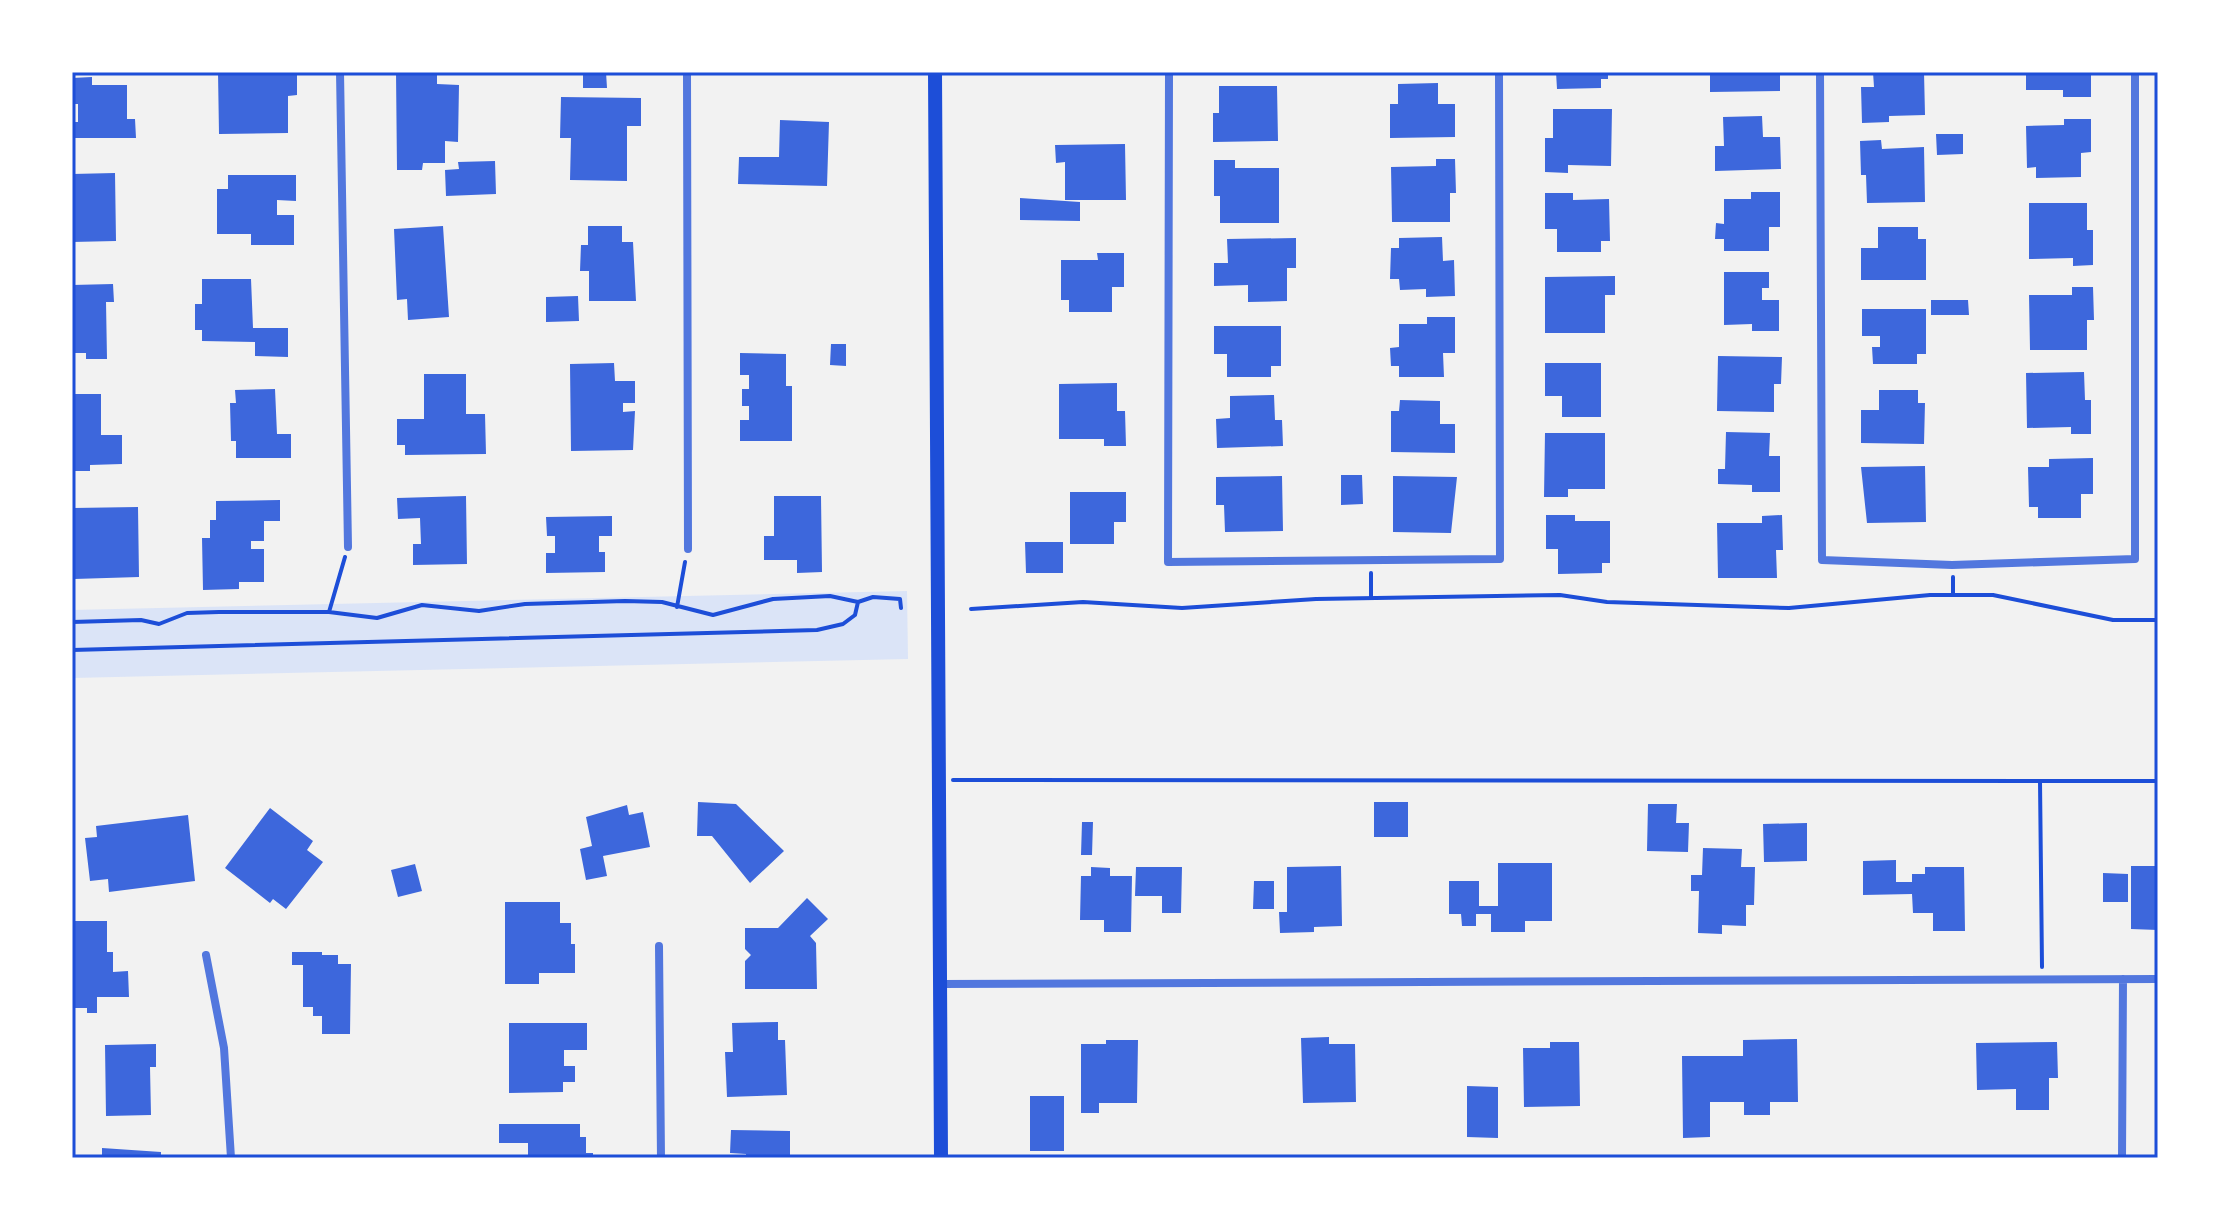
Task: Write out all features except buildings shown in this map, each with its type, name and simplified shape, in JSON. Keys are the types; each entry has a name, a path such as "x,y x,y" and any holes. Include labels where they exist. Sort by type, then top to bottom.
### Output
{"main road":[{"path":"935,72 941,1158"}],"street":[{"path":"340,72 348,547"},
{"path":"687,72 688,549"},
{"path":"1169,72 1168,562 1500,559 1499,72"},
{"path":"1820,72 1822,560 1952,565 2135,559 2135,72"},
{"path":"659,946 661,1158"},
{"path":"206,955 224,1048 231,1158"},
{"path":"2122,1158 2123,979"},
{"path":"940,984 2158,979"}],"path":[{"path":"329,612 348,547"},
{"path":"677,607 688,549"},
{"path":"1371,561 1371,598"},
{"path":"971,609 1083,602 1182,608 1371,598 1560,595 1607,602 1789,608 1930,595 1993,595 2113,620 2158,620"},
{"path":"72,622 141,620 159,624 187,613 329,612 377,618 422,605 479,611 525,604 625,601 713,615 773,599 830,596 858,602 873,597 900,599 901,608"},
{"path":"72,650 817,630 843,624 855,615 858,602"},
{"path":"939,780 2158,781"},
{"path":"2040,781 2042,979"}],"shaded area":[{"path":"907,591 908,659 72,678 72,610"}]}
